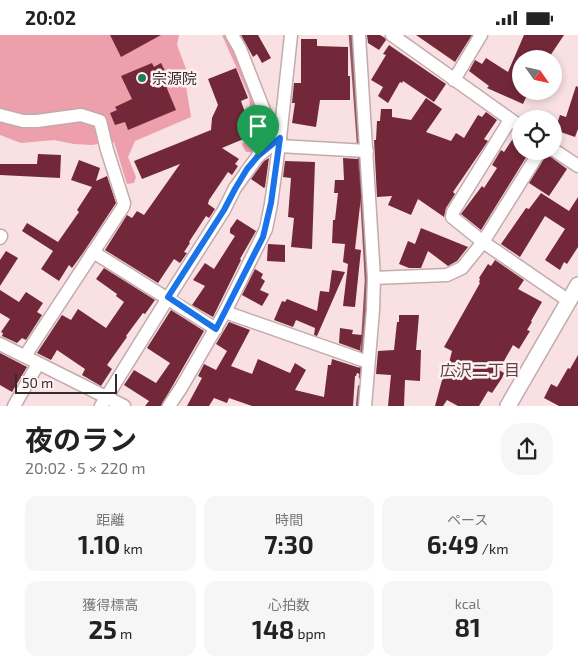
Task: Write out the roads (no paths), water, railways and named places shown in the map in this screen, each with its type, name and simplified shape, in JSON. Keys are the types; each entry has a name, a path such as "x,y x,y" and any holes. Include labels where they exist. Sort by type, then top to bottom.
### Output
{"street":[{"path":"232,35 240,49 264,113 258,156"},
{"path":"169,406 216,329 263,237 271,203 280,142 291,35"},
{"path":"358,35 374,278 365,406"},
{"path":"392,35 510,120 452,215 453,219 569,301"},
{"path":"454,80 481,35"},
{"path":"0,115 23,121 81,115 100,121 124,203 25,356"},
{"path":"104,401 224,210 239,182 258,156 280,142 367,151"},
{"path":"562,155 578,166"},
{"path":"374,278 452,274 462,268 484,241 534,160"},
{"path":"93,252 168,297 216,329"},
{"path":"508,406 578,285"},
{"path":"225,312 368,362"},
{"path":"0,343 104,401 124,406"},
{"path":"14,406 38,364"}],"waterway":[{"path":"351,35 367,280 361,377"},
{"path":"358,406 360,387"}],"place":[{"name":"宗源院","path":"142,78"}],"district":[{"name":"広沢二丁目","path":"480,369"}]}
